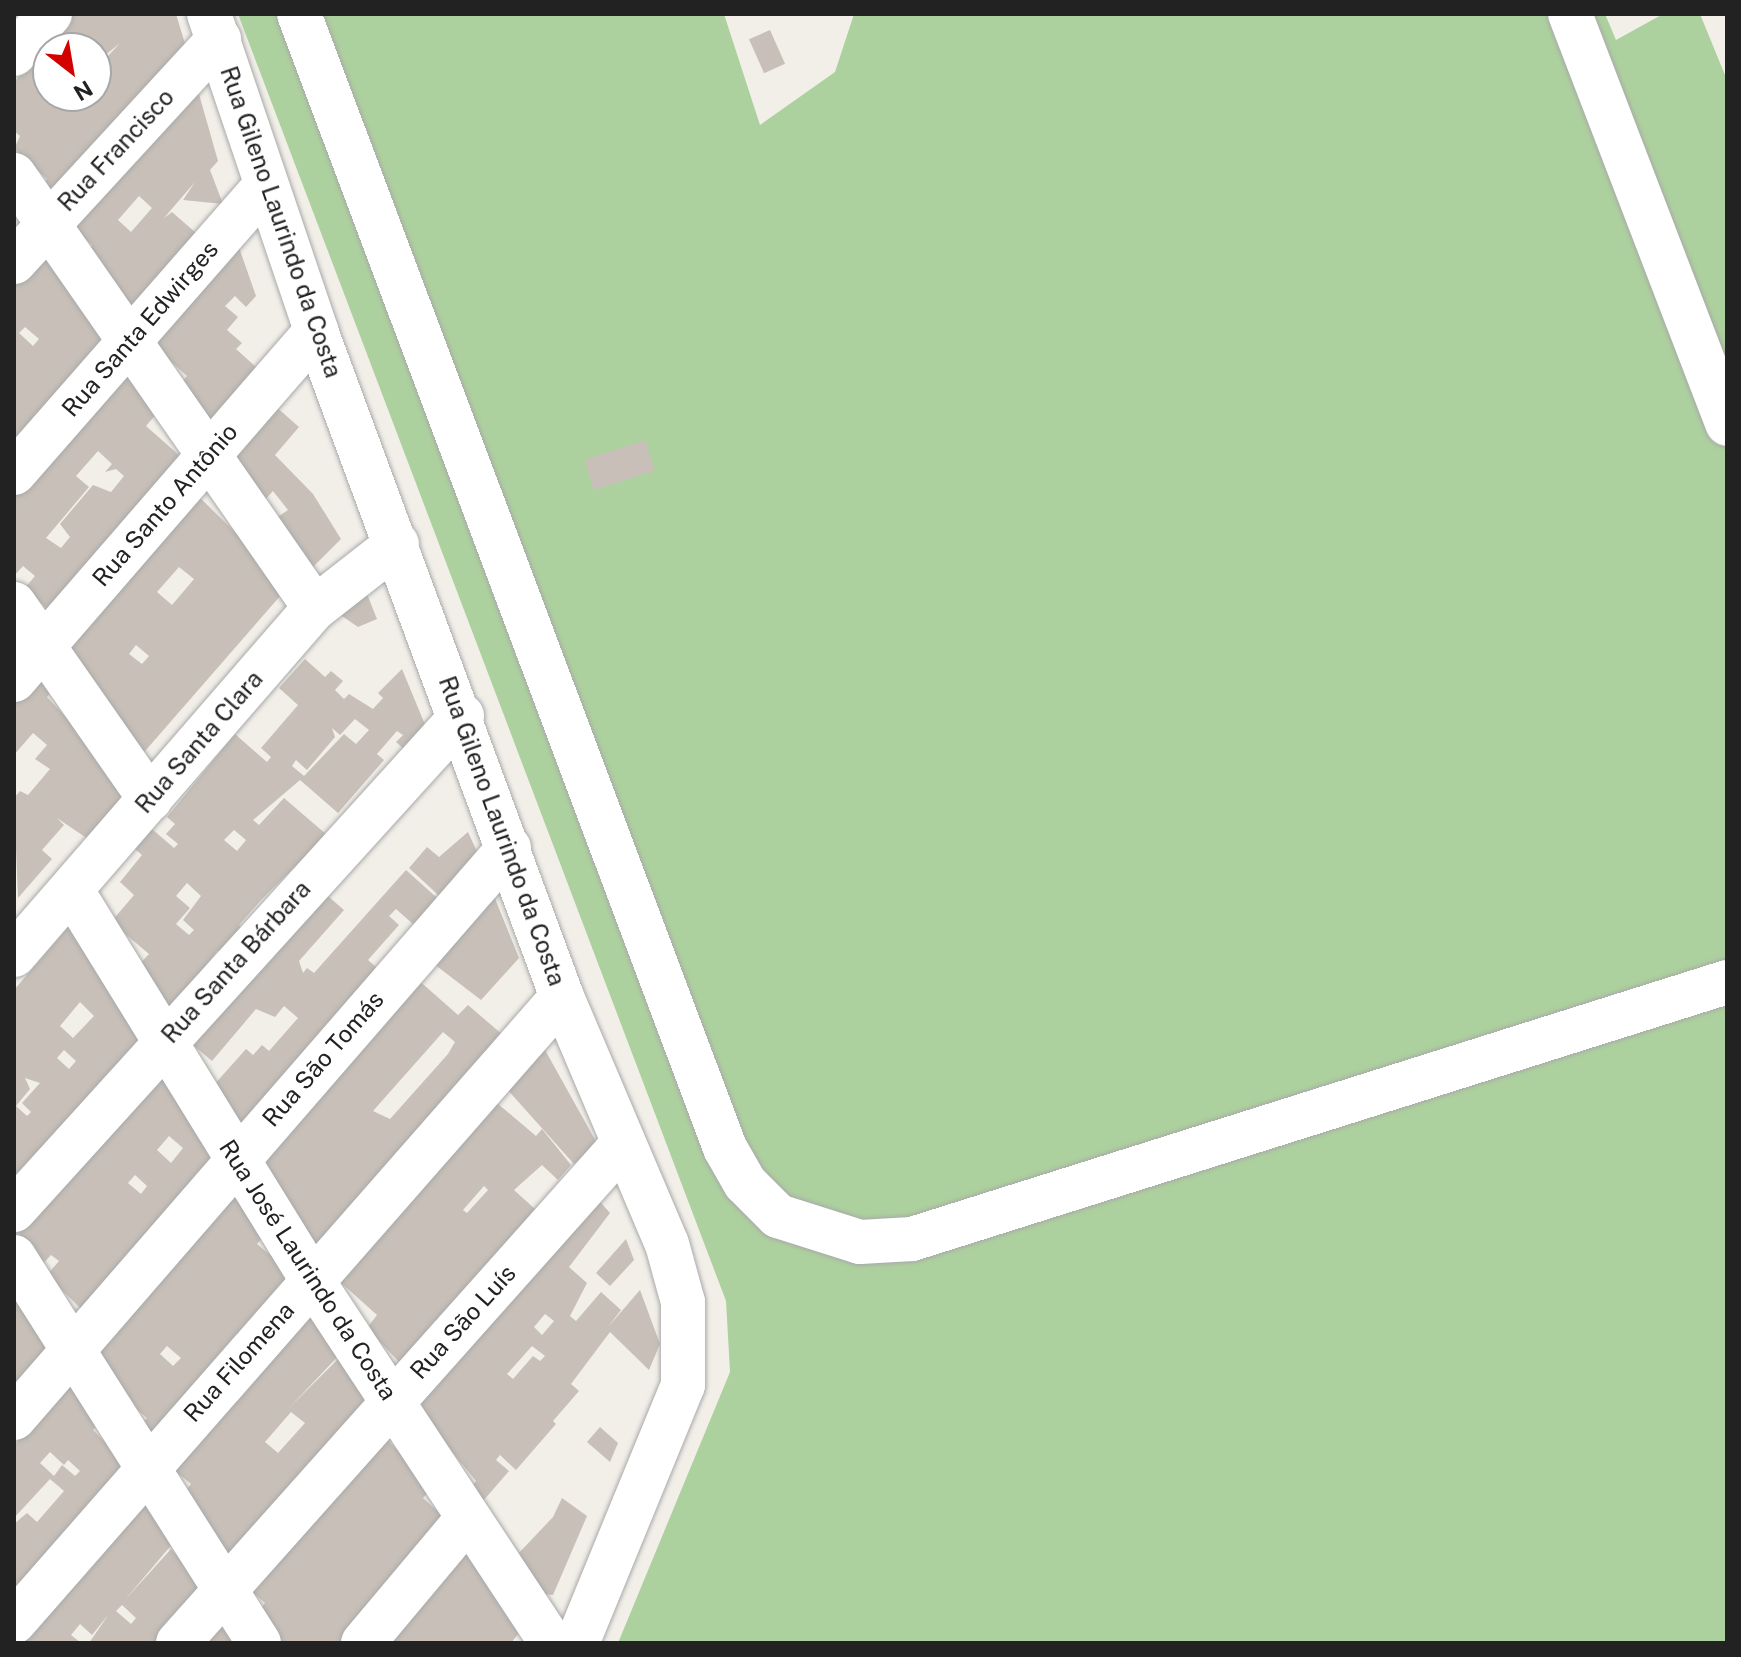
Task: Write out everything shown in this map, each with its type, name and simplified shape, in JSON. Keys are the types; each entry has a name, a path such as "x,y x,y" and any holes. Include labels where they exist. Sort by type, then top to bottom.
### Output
{"street":[{"path":"14,54 50,14"},
{"path":"299,14 725,1148 745,1183 778,1216 860,1242 912,1239 1727,982"},
{"path":"1570,14 1727,424"},
{"name":"Rua Gileno Laurindo da Costa","path":"214,27 316,331 462,716 562,997 621,1146 667,1244 683,1302 683,1385 577,1643"},
{"name":"Rua Francisco","path":"14,262 214,27"},
{"path":"14,175 206,458 315,608"},
{"name":"Rua Santa Edwirges","path":"14,473 265,186"},
{"name":"Rua Santo Antônio","path":"14,680 316,331"},
{"name":"Rua Santa Clara","path":"14,955 315,608 397,544"},
{"path":"14,604 150,799"},
{"name":"Rua Santa Bárbara","path":"14,1210 462,716"},
{"name":"Rua São Tomás","path":"14,1418 235,1159 509,848"},
{"name":"Rua José Laurindo da Costa","path":"72,891 312,1280 551,1643"},
{"name":"Rua Filomena","path":"14,1622 562,997"},
{"name":"Rua São Luís","path":"178,1643 621,1146"},
{"path":"14,1257 259,1643"},
{"path":"363,1643 468,1518"}],"green space":[{"path":"238,14 724,14 760,125 835,72 854,14 1605,14 1616,40 1663,14 1700,14 1727,80 1727,1643 618,1643 730,1372 726,1301"}],"building":[{"path":"73,14 176,14 186,47 50,201 41,187 47,179 14,149 20,136 14,131 14,82 32,61 32,112 112,112 112,52 120,43 112,50 112,32 57,32"},
{"path":"770,30 785,64 764,73 749,39"},
{"path":"195,80 218,161 210,170 223,204 183,200 195,182 164,218 172,212 196,233 130,319 82,256 92,245 69,224","holes":["139,196 152,208 131,232 118,220"]},
{"path":"235,236 256,296 246,307 235,296 225,306 238,317 227,330 242,343 236,349 265,375 211,437 177,388 187,376 149,342"},
{"path":"45,245 109,339 14,462 14,280","holes":["25,327 39,339 33,346 19,333"]},
{"path":"122,363 158,412 146,426 180,456 49,610 24,589 35,576 23,566 14,576 14,488","holes":["98,451 112,464 105,472 116,469 124,476 111,492 93,485 60,524 70,537 61,548 46,538 89,487 76,476"]},
{"path":"274,405 299,427 275,455 313,494 341,539 312,568 270,522 288,510 273,491 260,505 228,458"},
{"path":"645,440 655,470 594,490 584,460"},
{"path":"193,491 236,533 281,595 139,758 60,644","holes":["179,567 194,579 172,605 157,592","136,645 149,656 142,664 129,654"]},
{"path":"365,589 377,619 358,627 339,614"},
{"path":"305,659 325,677 331,671 343,681 335,690 344,699 349,694 373,709 383,698 378,693 402,669 426,727 405,750 396,742 403,735 397,731 377,754 384,760 338,813 300,780 253,820 259,825 284,798 327,835 261,900 239,925 244,930 222,955 218,950 167,1015 137,967 149,954 111,922 134,895 120,882 142,855 135,849 152,829 174,848 178,844 166,834 175,824 167,817 235,734 267,762 271,757 261,748 298,705 279,688","holes":["355,719 369,730 356,744 344,734 304,776 292,766 296,760 307,770 335,737 332,728 340,735","234,830 246,840 237,851 224,840","187,883 201,896 183,920 194,930 189,935 176,924 190,908 176,896"]},
{"path":"38,667 52,691 47,697 135,791 91,841 57,818 64,825 42,850 52,859 18,898 14,798 20,791 28,795 50,769 35,759 47,745 33,733 14,755 14,695"},
{"path":"468,832 484,867 448,904 409,868 427,847 439,857"},
{"path":"406,870 446,906 423,933 396,909 389,916 399,925 368,960 385,975 242,1138 213,1086 246,1049 253,1055 262,1045 269,1051 298,1018 284,1006 275,1017 256,1009 212,1061 187,1040 314,884 344,910 299,961 303,973 307,968 314,973"},
{"path":"494,896 519,958 481,1000 434,964"},
{"path":"68,927 89,945 150,1038 14,1195 14,990","holes":["80,1002 94,1016 73,1038 60,1026","64,1050 76,1061 69,1069 57,1058","25,1078 40,1083 22,1103 31,1112 27,1116 16,1106 30,1089"]},
{"path":"416,978 458,1015 468,1005 504,1036 320,1257 256,1156","holes":["443,1032 455,1042 390,1119 373,1111"]},
{"path":"540,1041 598,1145 574,1164 505,1087"},
{"path":"159,1060 218,1158 84,1312 47,1275 59,1261 51,1255 40,1267 16,1228","holes":["169,1136 183,1148 171,1163 157,1150","135,1175 147,1186 141,1194 128,1183"]},
{"path":"491,1098 536,1136 542,1129 571,1165 558,1180 542,1165 514,1190 535,1209 400,1363 367,1328 377,1315 339,1281","holes":["484,1186 488,1190 467,1213 463,1210"]},
{"path":"236,1180 268,1231 257,1244 299,1279 155,1448 140,1425 147,1418 123,1397 90,1345","holes":["167,1346 181,1358 173,1366 160,1354"]},
{"path":"595,1196 610,1213 569,1267 587,1283 570,1316 576,1321 601,1292 621,1310 608,1327 640,1290 660,1344 649,1370 610,1332 571,1384 579,1391 553,1421 556,1424 516,1470 500,1455 496,1460 509,1471 483,1501 470,1489 476,1481 408,1398","holes":["545,1314 554,1321 542,1335 534,1327","532,1346 545,1356 540,1361 533,1356 513,1379 507,1374"]},
{"path":"626,1239 634,1260 610,1286 596,1273"},
{"path":"14,1277 36,1322 32,1327 53,1346 14,1398"},
{"path":"312,1299 344,1350 288,1409 347,1350 379,1399 232,1566 183,1494 191,1484 175,1471","holes":["291,1412 305,1423 278,1453 265,1442"]},
{"path":"72,1365 104,1417 93,1430 129,1466 14,1606 14,1524 27,1513 37,1522 64,1491 50,1479 14,1518 14,1446","holes":["50,1452 64,1465 68,1460 80,1471 75,1476 62,1465 54,1476 40,1463"]},
{"path":"600,1427 618,1443 610,1462 587,1442"},
{"path":"382,1435 420,1472 431,1489 423,1498 445,1518 345,1643 279,1643 259,1611 265,1603 250,1590"},
{"path":"146,1484 179,1536 124,1601 171,1549 205,1586 164,1643 89,1643 109,1614 92,1635 80,1624 71,1635 81,1643 14,1643","holes":["122,1605 136,1618 131,1624 116,1611"]},
{"path":"562,1498 587,1516 553,1595 543,1594 517,1555 553,1517"},
{"path":"465,1540 519,1633 511,1643 387,1643"},
{"path":"227,1619 243,1643 202,1643"}]}
